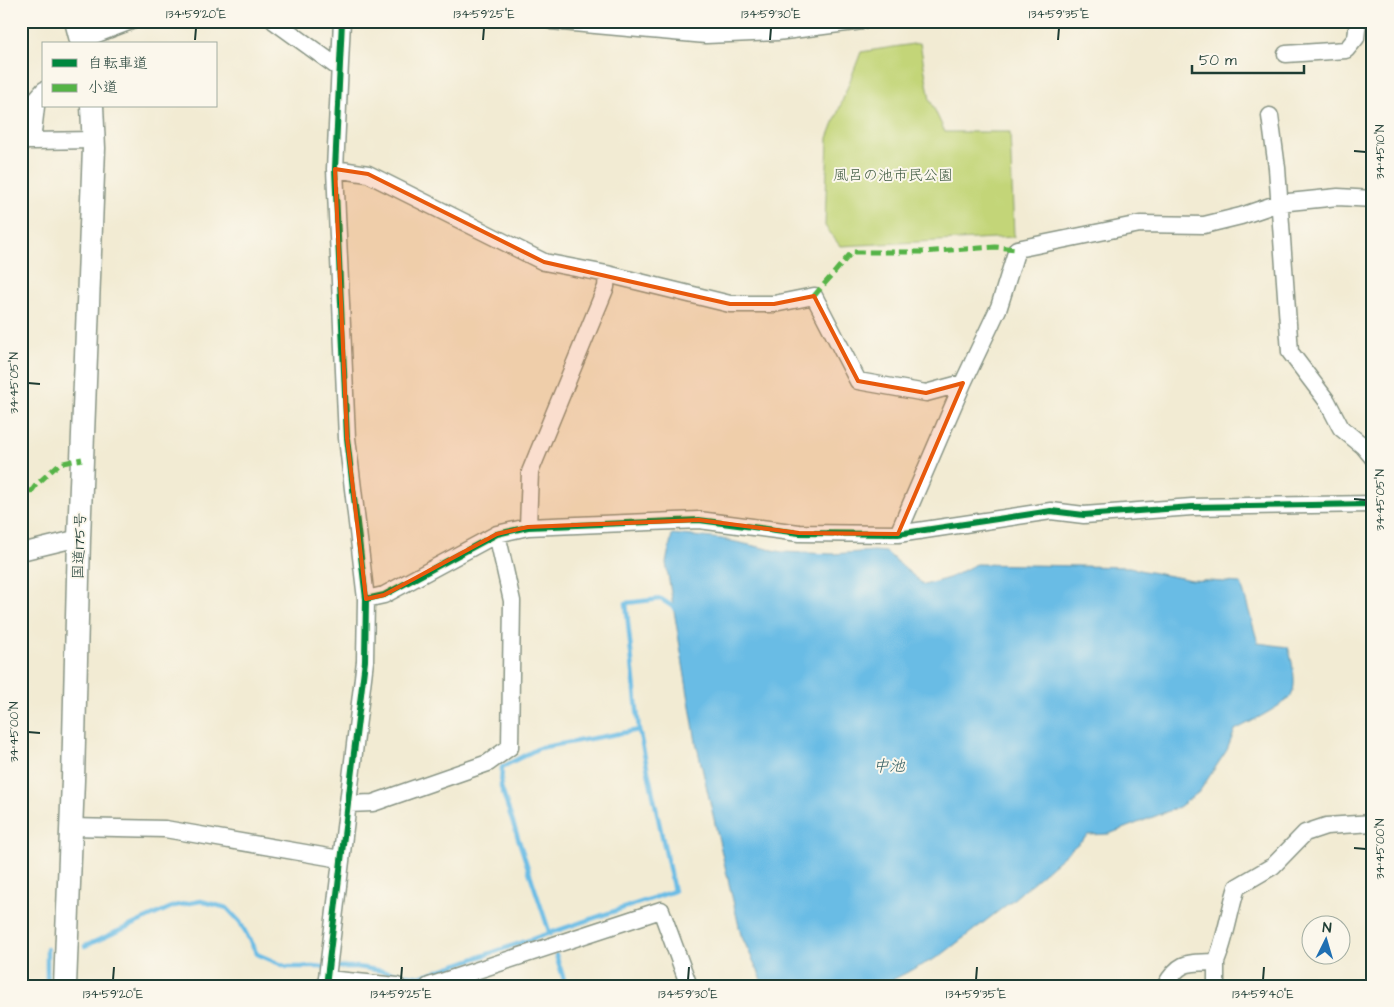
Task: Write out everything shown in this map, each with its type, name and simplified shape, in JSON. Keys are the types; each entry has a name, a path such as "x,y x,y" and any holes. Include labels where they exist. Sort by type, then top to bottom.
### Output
{"highway":[{"name":"国道175号","path":"65,986 94,140 92,108"}],"street":[{"path":"80,35 131,21"},
{"path":"274,21 339,68"},
{"path":"342,21 335,169 346,438 366,599 365,661 326,982 397,986"},
{"path":"551,21 706,35 778,32 805,25 862,21"},
{"path":"1286,54 1346,50 1356,38 1358,21"},
{"path":"42,92 37,98 27,141 94,140"},
{"path":"1270,116 1277,168 1290,352 1327,401 1341,428 1373,458"},
{"path":"335,169 368,174 544,262 608,274 730,304 774,304 814,296 858,381 926,393 963,384"},
{"path":"898,534 963,384 999,307 1017,249 1140,224 1204,225 1279,204 1338,197 1373,199"},
{"path":"528,527 530,472 606,287 608,274"},
{"path":"366,599 384,596 497,534 528,527 699,520 799,533 898,534 1051,511 1084,516 1192,507 1373,504"},
{"path":"348,804 373,803 488,763 510,748 512,601 497,534"},
{"path":"21,552 79,538"},
{"path":"1216,986 1216,962 1223,945 1229,911 1237,887 1273,866 1305,833 1326,826 1373,823"},
{"path":"71,827 165,829 340,860"},
{"path":"429,986 661,910 690,986"},
{"path":"1164,986 1178,967 1192,963 1216,962"}],"highlighted area":[{"path":"335,169 368,174 544,262 730,304 774,304 814,296 858,381 926,393 963,383 898,534 799,533 699,520 528,527 497,534 384,595 366,599 347,438"}],"green space":[{"name":"風呂の池市民公園","path":"920,43 930,100 945,132 1010,132 1014,237 840,246 825,226 828,138 861,52"}],"water":[{"name":"中池","path":"672,534 722,539 782,552 833,554 886,552 924,585 949,578 976,564 1131,567 1192,580 1241,583 1258,643 1288,647 1293,671 1294,684 1292,694 1283,703 1266,714 1235,730 1227,750 1199,792 1179,807 1109,834 1088,835 1009,903 940,956 880,986 765,986 741,935 696,742 666,563"}],"waterway":[{"path":"85,946 174,906 201,901 227,908 240,922 257,954 287,967 358,967 420,977 674,891 639,730 626,603 661,599 678,610"},
{"path":"550,934 501,787 502,767 539,748 639,730"},
{"path":"47,949 47,986"},
{"path":"556,955 566,986"}],"marked path":[{"path":"814,296 852,252 922,252 995,247 1017,249"},
{"path":"21,505 36,485 59,464 82,459"}],"cycle path":[{"path":"326,986 365,661 366,599 347,438 335,169 342,21"},
{"path":"366,599 384,595 497,534 528,527 699,520 799,533 898,534 1051,511 1084,515 1192,507 1373,504"}]}
